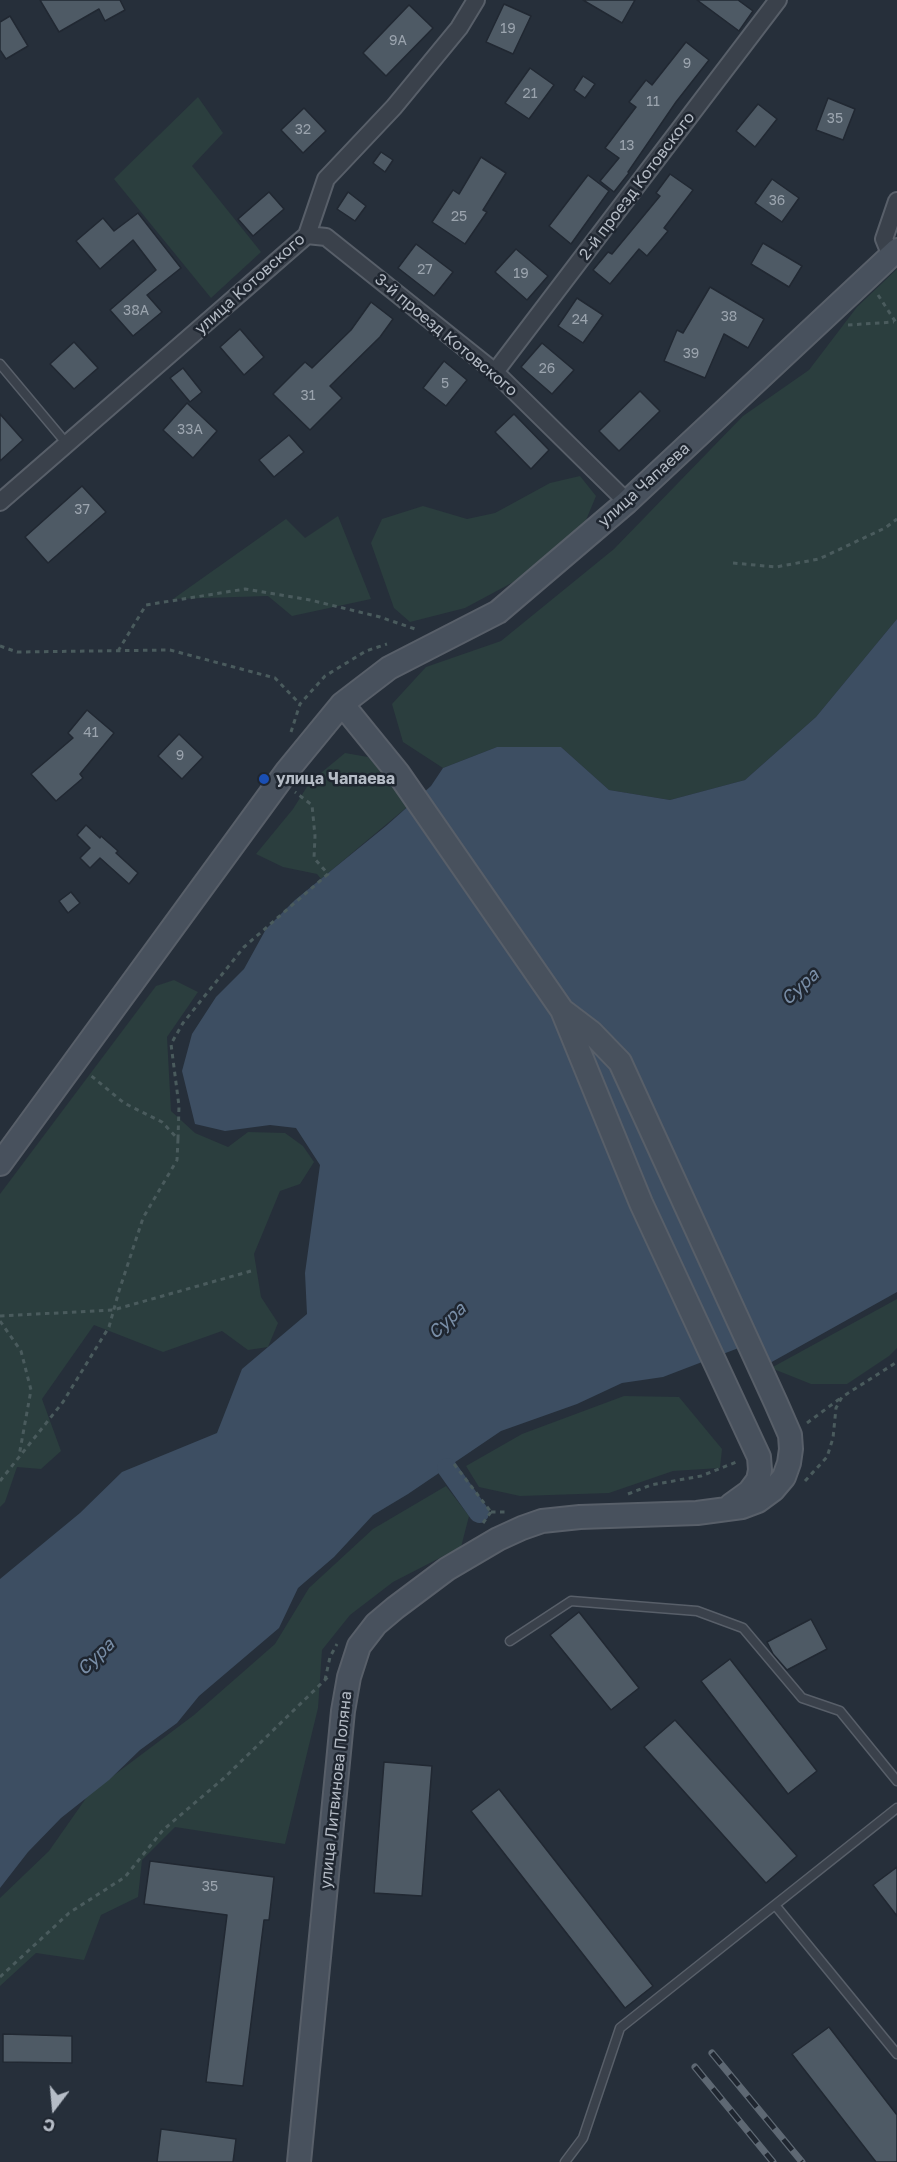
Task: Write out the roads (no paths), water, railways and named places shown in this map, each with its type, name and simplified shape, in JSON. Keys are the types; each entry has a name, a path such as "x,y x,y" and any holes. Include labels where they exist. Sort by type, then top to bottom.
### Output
{"main road":[{"name":"улица Чапаева","path":"0,1164 287,771 342,704 389,668 498,612 627,502 894,253"},
{"path":"342,704 398,773 562,1010 641,1203 759,1457 758,1480 749,1492 725,1510"},
{"name":"улица Литвинова Поляна","path":"299,2162 343,1711 349,1677 359,1646 376,1624 447,1569 498,1539 522,1528 542,1521 580,1517 697,1513 742,1507 758,1501 773,1490 784,1477 789,1463 790,1435 620,1062 591,1032 562,1010"}],"street":[{"name":"улица Котовского","path":"0,502 307,235 326,179 394,107 459,28 476,0"},
{"name":"2-й проезд Котовского","path":"495,372 778,0"},
{"name":"улица Чапаева","path":"894,253 884,239 897,201"},
{"name":"3-й проезд Котовского","path":"307,235 326,237 495,372 627,502"}],"lane":[{"path":"0,364 68,444"},
{"path":"510,1641 571,1601 697,1611 743,1628 802,1698 840,1710 897,1781"},
{"path":"565,2162 583,2138 620,2028 897,1808"},
{"path":"775,1905 897,2054"}],"water":[{"name":"Сура","path":"897,619 897,1292 761,1368 749,1344 663,1377 622,1383 577,1404 501,1431 373,1515 334,1557 298,1588 279,1628 199,1696 177,1723 140,1750 109,1780 61,1818 28,1852 0,1888 0,1579 80,1513 122,1472 217,1433 242,1369 307,1314 305,1273 320,1165 296,1128 270,1125 225,1131 195,1124 182,1071 192,1034 216,997 244,969 266,929 295,900 431,786 443,768 497,747 561,747 609,790 670,800 745,780 816,717"}],"waterway":[{"path":"447,1468 479,1513"}],"railway":[{"path":"712,2053 802,2162"},
{"path":"695,2067 773,2162"}],"place":[{"name":"улица Чапаева","path":"264,779"}]}
